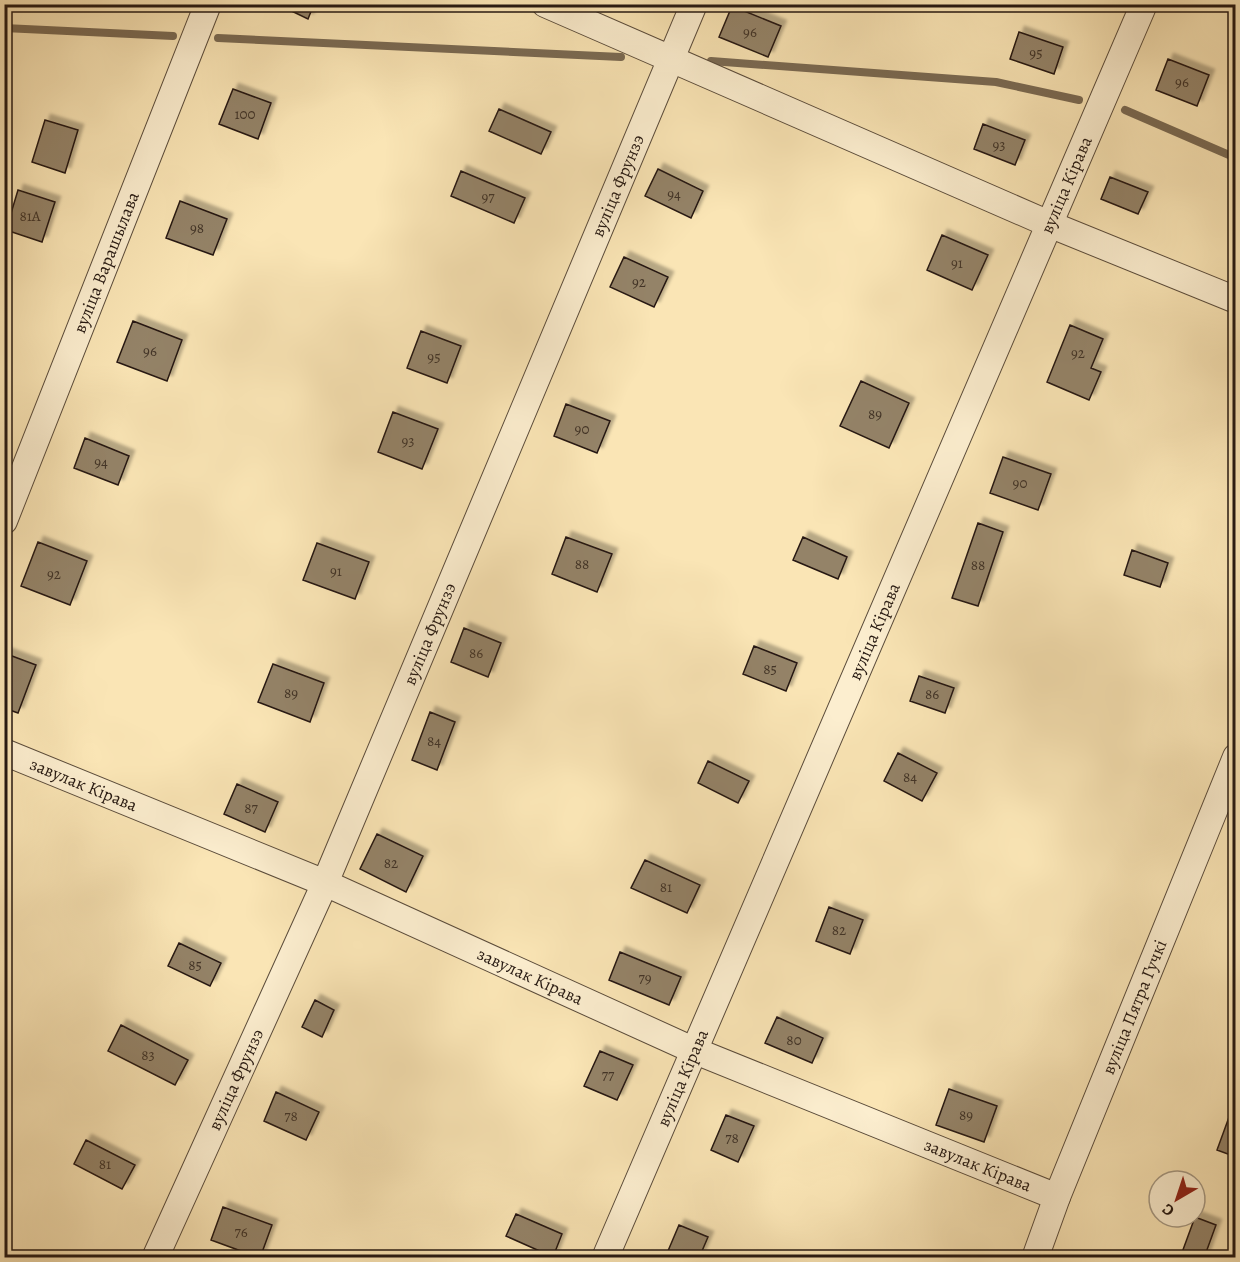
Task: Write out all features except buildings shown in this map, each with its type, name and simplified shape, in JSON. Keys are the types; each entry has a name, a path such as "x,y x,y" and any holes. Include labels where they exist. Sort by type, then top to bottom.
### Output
{"street":[{"name":"вуліца Варашылава","path":"4,520 208,4"},
{"path":"545,4 1049,224 1236,300"},
{"name":"вуліца Фрунзэ","path":"155,1257 326,883 694,4"},
{"name":"вуліца Кірава","path":"605,1257 1144,4"},
{"name":"завулак Кірава","path":"4,752 326,883 693,1050 1057,1197"},
{"name":"вуліца Пятра Гучкі","path":"1035,1257 1057,1197 1236,757"}],"waterway":[{"path":"4,28 173,36"},
{"path":"218,38 621,57"},
{"path":"711,61 996,82 1079,100"},
{"path":"1125,110 1236,158"}]}
